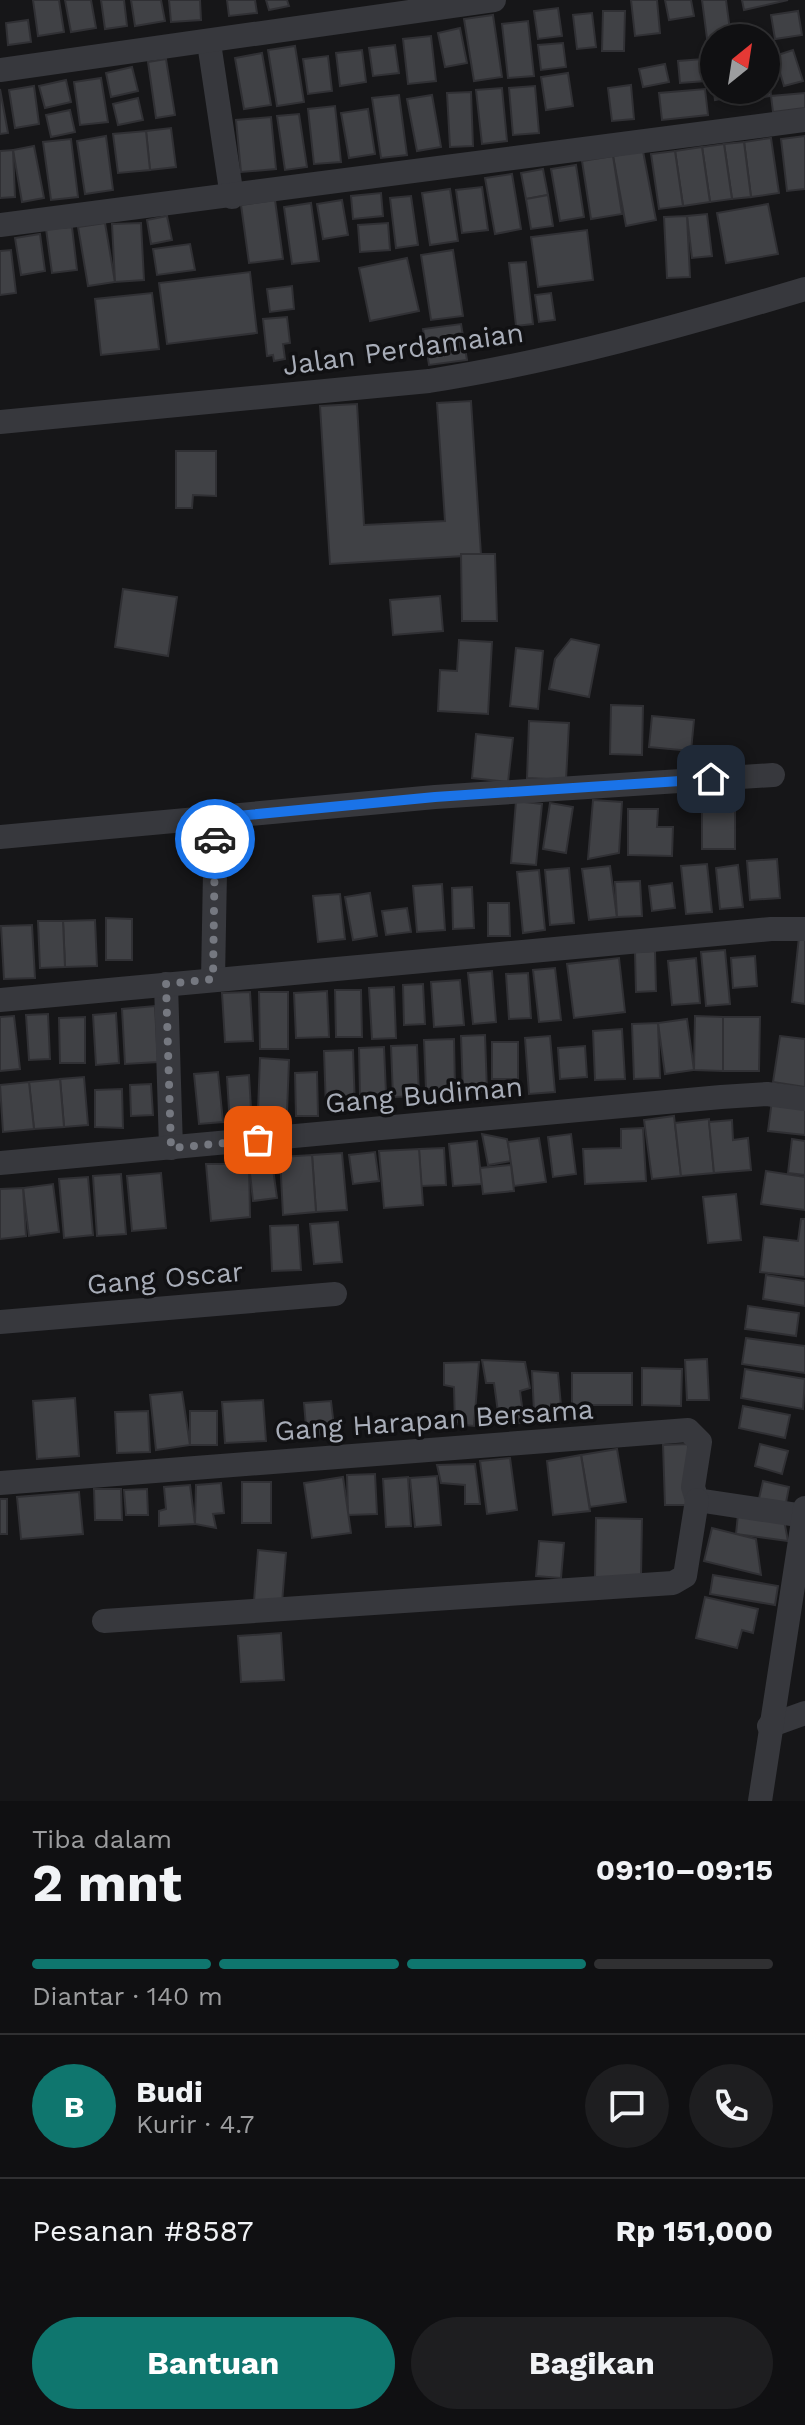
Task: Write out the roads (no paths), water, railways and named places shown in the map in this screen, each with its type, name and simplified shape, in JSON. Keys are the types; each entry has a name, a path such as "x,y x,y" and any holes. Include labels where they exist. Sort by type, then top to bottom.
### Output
{"street":[{"path":"0,70 209,43 494,0"},
{"path":"209,43 232,197"},
{"path":"0,225 805,120"},
{"name":"Jalan Perdamaian","path":"0,422 414,383 479,373 615,343 805,289"},
{"path":"0,837 435,797 773,775"},
{"path":"213,979 216,818"},
{"path":"0,1000 771,929 805,929"},
{"path":"166,984 171,1148"},
{"name":"Gang Budiman","path":"0,1163 721,1097 767,1094 805,1099"},
{"name":"Gang Oscar","path":"0,1322 335,1294"},
{"name":"Gang Harapan Bersama","path":"0,1483 688,1430 700,1442 693,1487 697,1500 685,1576 673,1583 104,1621"},
{"path":"697,1500 804,1512 760,1801"},
{"path":"769,1726 805,1713"}]}
